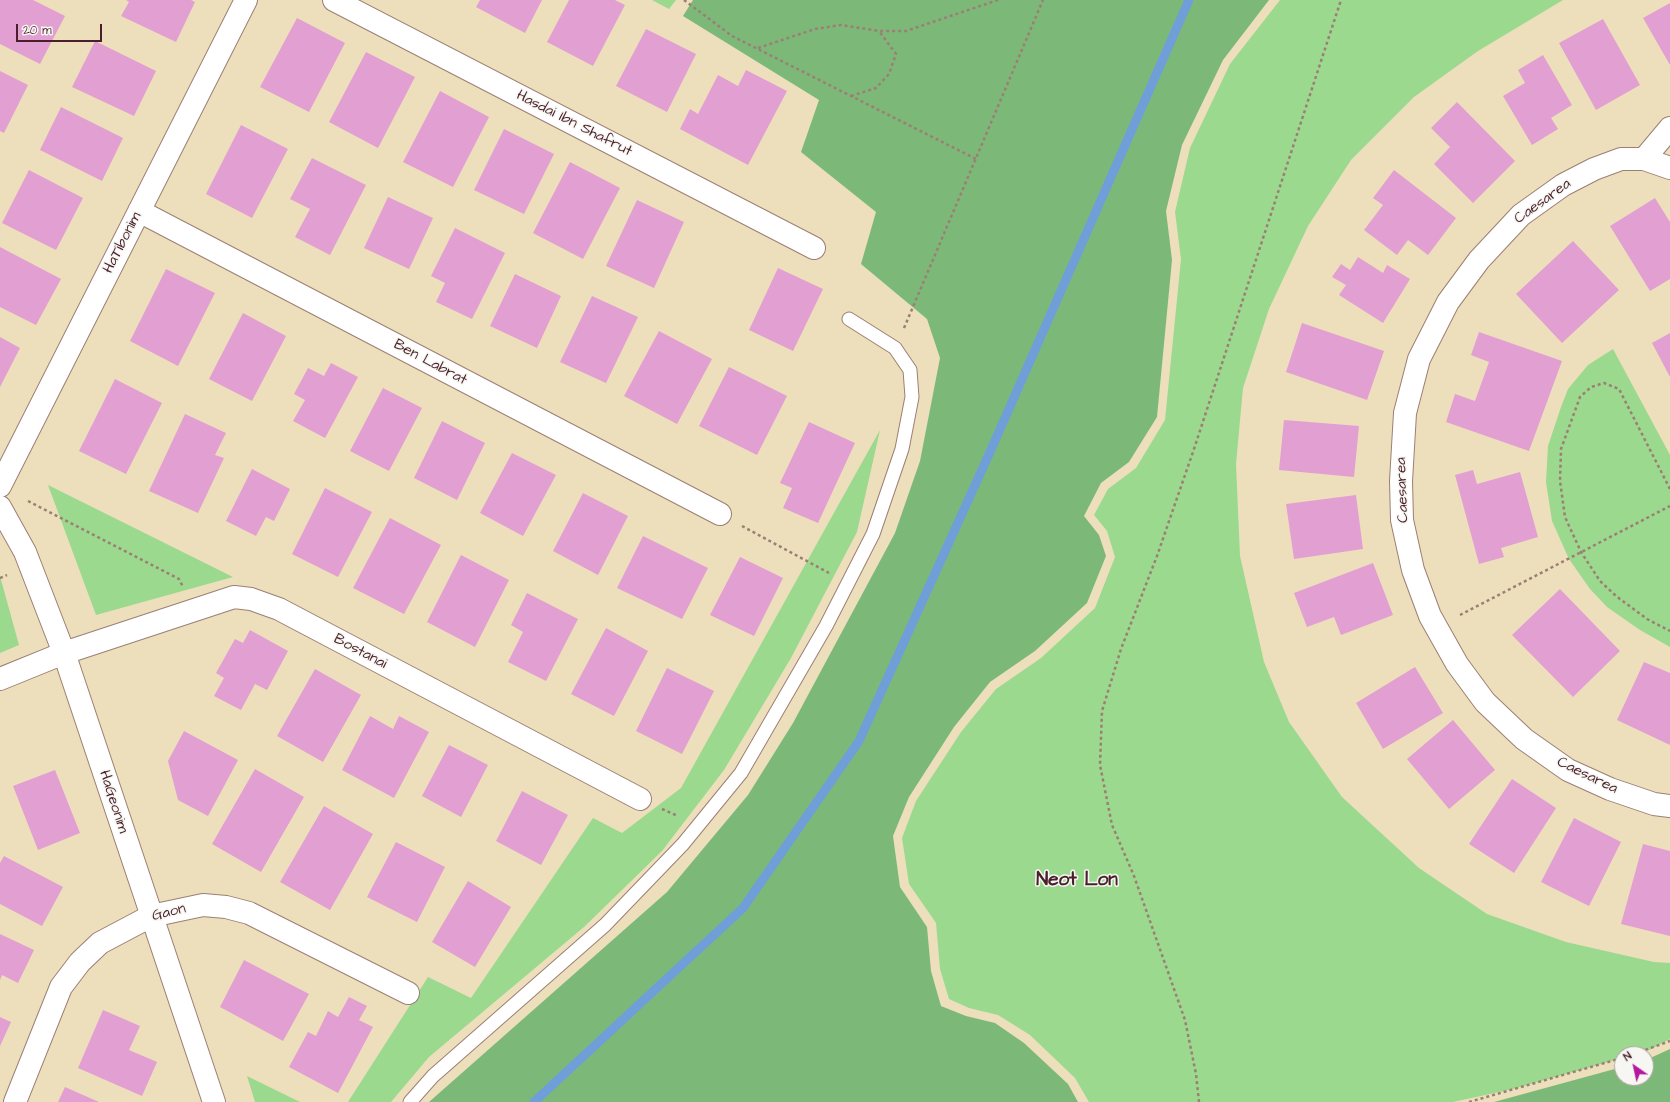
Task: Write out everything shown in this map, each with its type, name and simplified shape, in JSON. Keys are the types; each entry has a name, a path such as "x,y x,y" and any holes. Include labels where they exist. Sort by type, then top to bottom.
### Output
{"street":[{"name":"HaTibonim","path":"0,486 246,0"},
{"name":"Hasdai Ibn Shafrut","path":"334,0 814,248"},
{"path":"1644,159 1670,128"},
{"name":"Caesarea","path":"1670,168 1644,159 1621,159 1594,169 1563,185 1521,215 1479,260 1448,302 1419,359 1405,413 1401,460 1402,520 1413,570 1436,628 1457,664 1485,702 1524,739 1568,770 1610,789 1654,804 1670,806"},
{"name":"Ben Labrat","path":"139,211 720,514"},
{"name":"HaGeonim","path":"0,507 25,552 64,653 214,1102"},
{"name":"Bostanai","path":"0,679 64,653 234,597 251,599 279,609 640,799"},
{"name":"Gaon","path":"15,1102 61,987 80,962 100,943 151,916 203,905 226,907 249,913 408,993"}],"lane":[{"path":"410,1102 433,1076 606,925 683,844 741,773 826,626 873,534 902,449 912,398 910,370 895,348 849,319"}],"path":[{"path":"684,0 732,36 976,159"},
{"path":"758,48 815,29 841,25 879,31 906,31 998,0"},
{"path":"895,348 1043,0"},
{"path":"1199,1102 1196,1074 1185,1020 1134,876 1112,826 1100,765 1102,712 1121,649 1157,556 1194,449 1341,0"},
{"path":"851,96 876,88 889,74 896,54 879,31"},
{"path":"1670,489 1619,389 1604,383 1591,387 1580,397 1561,449 1560,482 1565,517 1581,552 1600,581 1616,596 1647,619 1670,631"},
{"path":"21,497 179,579 195,610"},
{"path":"1436,628 1670,506"},
{"path":"720,514 848,583"},
{"path":"640,799 698,825"},
{"path":"1654,1047 1670,1041"},
{"path":"1469,1102 1614,1060"}],"green space":[{"path":"652,0 676,0 669,9"},
{"path":"693,0 1269,0 1223,60 1182,145 1166,211 1172,260 1157,417 1129,462 1101,483 1084,516 1099,535 1106,556 1087,603 1035,651 990,682 954,727 909,797 893,836 900,887 927,927 931,971 941,1006 966,1016 995,1023 1024,1043 1068,1084 1078,1102 429,1102 667,892 748,795 793,723 895,533 920,461 940,358 927,319 861,264 876,212 801,152 819,100 683,16"},
{"path":"1280,0 1563,0 1478,51 1414,97 1351,160 1308,226 1269,309 1243,388 1236,464 1240,556 1264,662 1289,722 1342,797 1419,868 1487,914 1566,942 1654,962 1670,963 1670,1039 1654,1047 1654,1046 1614,1046 1614,1060 1513,1089 1453,1102 1089,1102 1075,1078 1030,1035 998,1015 969,1008 949,999 940,969 936,923 909,884 902,838 916,801 961,732 996,689 1041,658 1095,608 1115,557 1107,531 1094,515 1108,489 1136,468 1165,420 1181,259 1175,212 1190,148 1230,64"},
{"path":"1613,349 1670,455 1670,647 1640,630 1607,607 1590,589 1569,559 1552,521 1546,482 1548,446 1561,407 1568,389 1588,365"},
{"path":"880,430 857,532 791,658 724,770 662,851 584,927 429,1057 391,1102 348,1102 428,977 471,998 593,818 622,833 681,788"},
{"path":"48,485 233,577 96,615"},
{"path":"0,576 19,645 0,653"},
{"path":"1670,1049 1670,1102 1494,1102 1614,1069 1614,1086 1654,1086 1654,1056"},
{"path":"247,1076 300,1102 255,1102"}],"building":[{"path":"0,0 33,0 65,16 40,64 0,44"},
{"path":"126,0 191,0 195,2 176,42 121,16 129,2"},
{"path":"480,0 542,0 525,33 476,7"},
{"path":"569,0 615,0 625,5 593,66 547,42"},
{"path":"1670,3 1670,65 1643,18"},
{"path":"297,18 345,43 309,112 260,87"},
{"path":"1603,19 1640,85 1596,110 1559,43"},
{"path":"646,29 696,54 667,112 616,86"},
{"path":"95,41 156,71 134,116 72,87"},
{"path":"366,52 415,77 378,148 329,122"},
{"path":"1543,55 1572,105 1551,118 1558,129 1532,145 1503,96 1525,83 1518,70"},
{"path":"746,70 787,91 748,165 680,129 690,109 698,114 718,75 738,86"},
{"path":"0,71 28,85 4,133 0,131"},
{"path":"440,91 489,117 453,187 403,162"},
{"path":"1457,102 1515,161 1473,203 1434,164 1450,147 1431,128"},
{"path":"61,107 123,138 102,181 40,150"},
{"path":"241,125 288,149 252,218 206,194"},
{"path":"504,129 554,154 524,214 474,190"},
{"path":"312,158 366,185 330,255 295,237 310,209 290,199"},
{"path":"570,162 620,188 583,259 533,233"},
{"path":"29,170 83,198 56,250 2,223"},
{"path":"1394,170 1456,218 1428,255 1408,240 1397,255 1364,230 1383,205 1373,198"},
{"path":"388,197 433,218 409,269 364,248"},
{"path":"1655,198 1670,222 1670,279 1650,291 1610,226"},
{"path":"637,200 684,222 654,288 606,266"},
{"path":"455,228 505,253 472,319 436,302 445,283 431,276"},
{"path":"1573,241 1619,290 1562,343 1516,294"},
{"path":"0,247 61,279 36,325 0,307"},
{"path":"1358,257 1383,273 1387,265 1410,279 1383,323 1339,295 1346,285 1332,277 1341,264 1350,270"},
{"path":"778,268 823,289 793,351 749,330"},
{"path":"166,269 215,293 178,366 130,341"},
{"path":"515,274 561,296 537,348 490,326"},
{"path":"592,296 638,317 606,383 560,362"},
{"path":"243,313 286,336 252,401 209,379"},
{"path":"1302,323 1384,351 1367,400 1286,372"},
{"path":"659,331 712,359 677,424 624,396"},
{"path":"1479,332 1562,361 1529,451 1446,422 1455,394 1475,401 1489,362 1471,355"},
{"path":"1670,333 1670,377 1652,343"},
{"path":"0,337 20,348 0,387"},
{"path":"331,363 358,377 325,438 293,421 305,400 294,394 308,368 324,376"},
{"path":"729,367 787,396 757,455 699,426"},
{"path":"115,379 162,403 126,474 79,451"},
{"path":"383,388 422,408 389,471 350,451"},
{"path":"185,414 226,433 215,455 224,458 198,513 149,491"},
{"path":"1284,420 1359,426 1354,477 1279,470"},
{"path":"442,421 485,443 457,500 414,478"},
{"path":"809,422 855,443 818,523 783,508 792,488 780,483"},
{"path":"512,453 556,475 523,536 480,513"},
{"path":"252,469 290,489 274,521 266,517 256,536 226,521"},
{"path":"1473,470 1477,484 1520,472 1538,537 1501,548 1504,557 1479,564 1455,475"},
{"path":"325,488 372,512 338,577 292,554"},
{"path":"583,493 628,516 598,575 553,551"},
{"path":"1356,495 1363,549 1294,559 1286,504"},
{"path":"390,518 441,545 404,614 353,588"},
{"path":"643,536 708,568 682,619 617,588"},
{"path":"461,555 509,580 475,647 427,622"},
{"path":"740,557 783,578 754,636 710,615"},
{"path":"1373,563 1393,615 1341,635 1334,617 1307,627 1294,593"},
{"path":"1560,589 1620,651 1573,697 1512,635"},
{"path":"527,593 578,619 546,681 508,662 523,632 511,625"},
{"path":"606,628 648,651 614,716 571,694"},
{"path":"250,630 288,651 267,690 255,684 241,710 214,696 224,678 216,673 235,639 243,643"},
{"path":"1644,662 1670,673 1670,745 1617,720"},
{"path":"1415,667 1443,713 1383,749 1356,703"},
{"path":"667,668 714,691 682,754 636,731"},
{"path":"315,669 361,695 323,762 277,736"},
{"path":"370,716 393,729 399,716 429,732 394,798 342,770"},
{"path":"1453,720 1495,770 1449,809 1407,759"},
{"path":"184,731 238,760 208,816 178,800 168,761"},
{"path":"449,745 488,765 461,817 422,796"},
{"path":"255,769 304,797 261,872 212,844"},
{"path":"55,770 80,833 38,850 13,786"},
{"path":"1512,779 1556,808 1514,873 1469,844"},
{"path":"522,791 568,815 541,865 496,841"},
{"path":"324,806 373,834 330,910 280,882"},
{"path":"1574,818 1621,842 1589,906 1541,882"},
{"path":"396,842 445,867 417,922 367,897"},
{"path":"1643,844 1670,851 1670,936 1621,924"},
{"path":"4,856 63,887 42,926 0,904 0,863"},
{"path":"468,881 511,907 475,967 432,942"},
{"path":"0,934 34,950 18,983 2,975 0,980"},
{"path":"244,960 309,994 283,1041 220,1007"},
{"path":"349,997 367,1006 359,1020 373,1027 338,1093 289,1067 308,1032 316,1036 328,1011 338,1017"},
{"path":"103,1010 140,1026 129,1050 157,1062 142,1096 78,1068"},
{"path":"0,1017 11,1022 0,1046"},
{"path":"65,1087 99,1102 58,1102"}],"waterway":[{"path":"534,1102 743,908 859,741 990,452 1189,0"}],"district":[{"name":"Neot Lon","path":"1077,881"}]}
